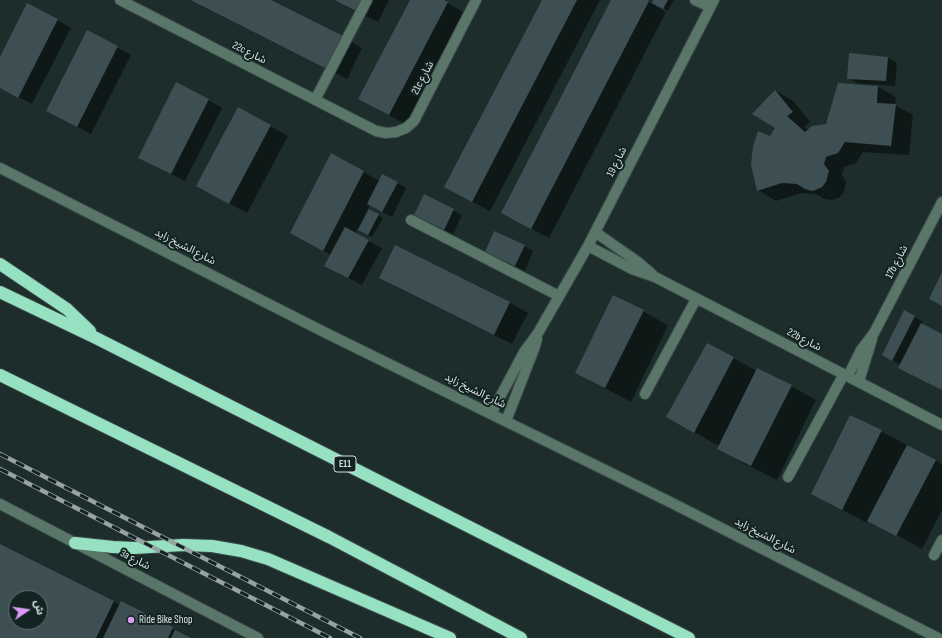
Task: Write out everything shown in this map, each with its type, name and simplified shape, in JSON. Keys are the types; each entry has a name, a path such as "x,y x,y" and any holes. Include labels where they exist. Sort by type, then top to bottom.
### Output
{"highway":[{"path":"0,264 68,309 96,338"},
{"name":"E11","path":"0,292 96,338 689,638"},
{"path":"0,375 329,537 521,638"},
{"path":"75,543 134,548 183,545 212,546 241,551 268,559 450,638"}],"street":[{"name":"22c شارع","path":"120,0 366,126"},
{"path":"315,100 367,0"},
{"name":"21c شارع","path":"366,126 376,131 386,133 396,132 406,128 414,121 476,0"},
{"path":"695,0 712,4"},
{"name":"شارع 19","path":"491,414 524,352 538,333 588,246 712,4"},
{"name":"شارع الشيخ زايد","path":"0,168 326,333 668,501 938,638"},
{"name":"17b شارع","path":"788,477 846,375 874,333 942,202"},
{"path":"411,220 559,296"},
{"name":"22b شارع","path":"595,232 638,262 655,277"},
{"name":"22b شارع","path":"588,246 632,269 655,277 942,425"},
{"path":"645,394 696,299"},
{"name":"شارع 19","path":"506,421 534,349 538,333"},
{"name":"17b شارع","path":"858,381 869,353 874,333"},
{"name":"3a شارع","path":"0,504 258,638"},
{"path":"934,555 942,540"}],"building":[{"path":"190,0 271,0 345,37 329,70"},
{"path":"334,0 366,0 360,13"},
{"path":"410,0 444,0 448,2 389,115 358,99"},
{"path":"542,0 577,0 472,202 444,187"},
{"path":"611,0 649,1 531,229 501,213"},
{"path":"653,0 668,0 663,9 652,3"},
{"path":"27,3 58,19 18,98 0,88 0,57"},
{"path":"87,30 118,46 77,127 46,111"},
{"path":"849,53 888,57 886,81 847,79"},
{"path":"176,82 209,99 171,174 138,158"},
{"path":"838,83 878,86 877,103 896,104 891,146 845,142 838,153 826,157 824,164 829,171 826,182 822,187 813,191 805,189 797,184 782,183 757,191 751,165 753,146 758,131 770,136 775,128 752,114 775,90 793,112 787,116 805,132 812,126 826,124"},
{"path":"238,107 271,125 229,204 196,186"},
{"path":"331,153 364,171 323,251 290,233"},
{"path":"382,174 398,182 382,212 367,204"},
{"path":"424,194 454,209 444,230 414,215"},
{"path":"369,209 379,214 368,235 358,230"},
{"path":"345,227 369,240 348,278 324,266"},
{"path":"494,231 525,245 515,266 485,252"},
{"path":"395,245 510,302 494,335 379,278"},
{"path":"942,272 942,306 929,299"},
{"path":"613,295 644,310 605,388 575,373"},
{"path":"904,310 915,316 892,361 882,355"},
{"path":"921,323 942,334 942,390 898,368"},
{"path":"707,343 734,357 694,433 666,417"},
{"path":"757,368 792,385 751,466 717,449"},
{"path":"850,415 882,430 842,510 811,494"},
{"path":"907,445 936,460 896,536 867,521"},
{"path":"0,544 114,601 96,638 0,638"},
{"path":"121,601 173,627 168,638 103,638"},
{"path":"175,630 191,638 171,638"}],"railway":[{"path":"0,454 360,638"},
{"path":"0,469 330,638"}],"place":[{"name":"Ride Bike Shop","path":"131,620"}]}
